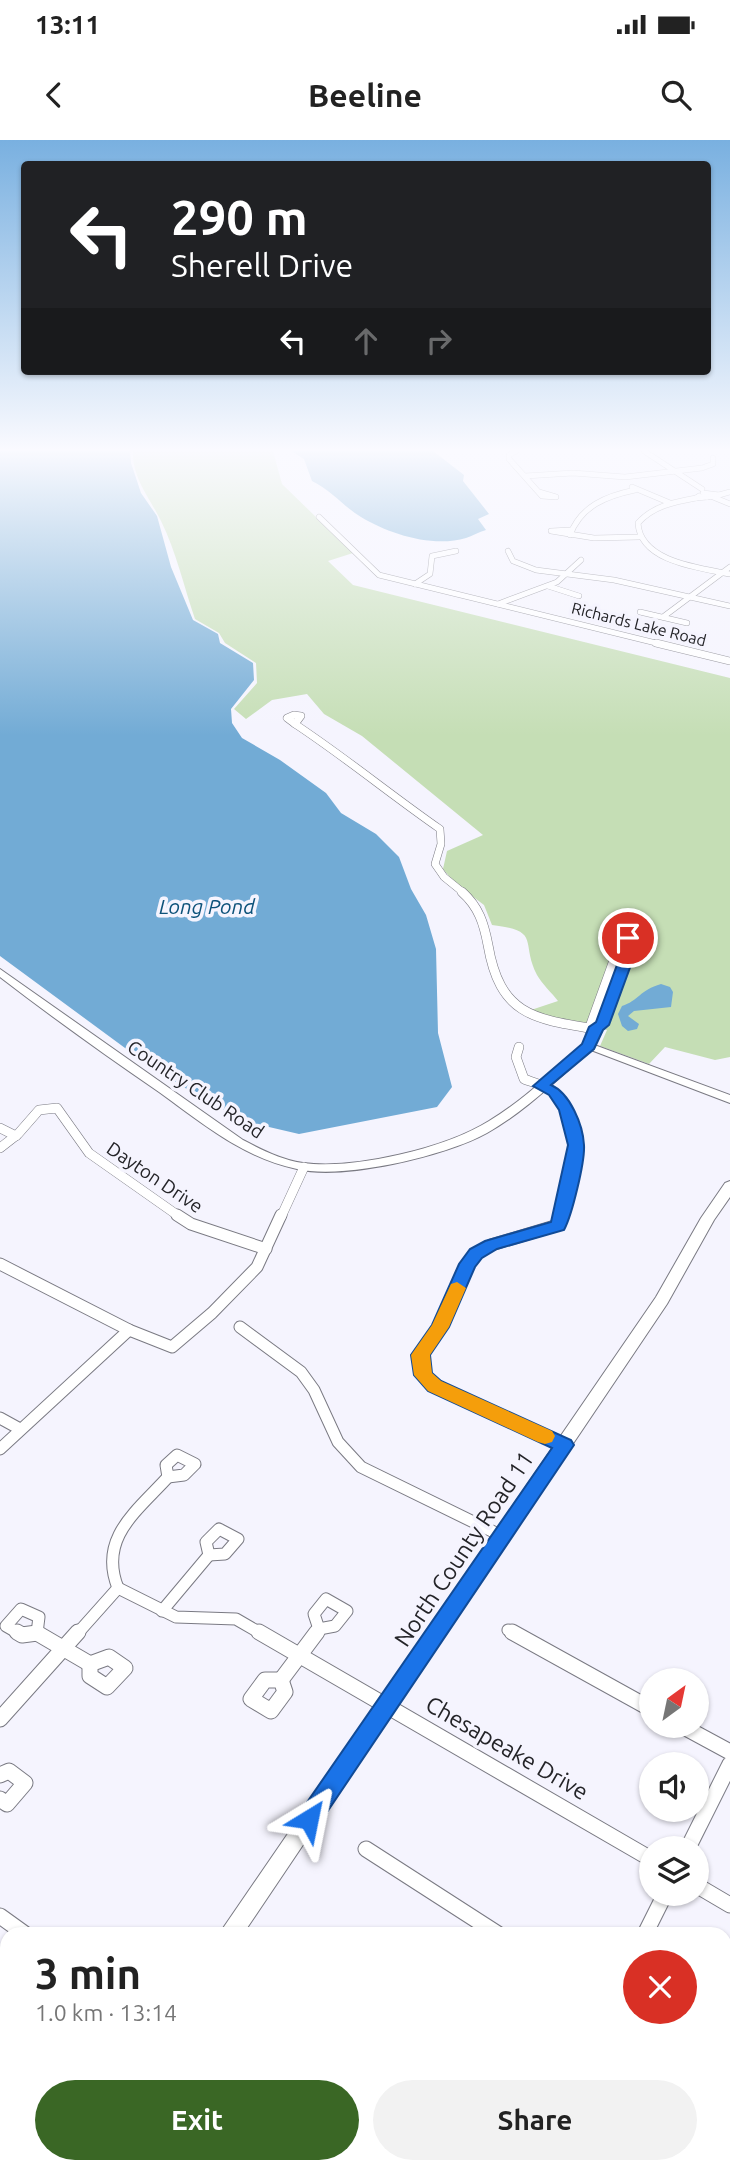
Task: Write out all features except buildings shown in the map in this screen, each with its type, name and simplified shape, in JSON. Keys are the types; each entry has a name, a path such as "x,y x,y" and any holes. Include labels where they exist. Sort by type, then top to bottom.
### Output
{"main road":[{"name":"North County Road 11","path":"235,1927 662,1300 708,1218 730,1186"}],"street":[{"name":"Richards Lake Road","path":"352,546 379,575 730,660"},
{"path":"649,546 670,558 727,573"},
{"path":"415,584 430,574 432,556 456,551"},
{"path":"508,551 511,558 522,566 614,580 730,606"},
{"path":"502,605 521,594 548,586 567,574 575,562 581,559"},
{"path":"663,617 727,573 730,567"},
{"path":"548,586 579,596"},
{"path":"640,612 687,623"},
{"path":"295,724 349,760 375,784 440,830 441,844 435,864 440,876 477,906 486,928 495,980 510,1000 525,1012 550,1021 596,1028 602,1025 630,950 632,943 628,938"},
{"name":"Country Club Road","path":"0,972 239,1143 258,1153 304,1167 353,1165 454,1143 480,1132 589,1046"},
{"path":"596,1028 589,1046 730,1099"},
{"path":"519,1047 516,1057 524,1079 554,1092 566,1110 576,1145 563,1212 558,1226 491,1245 476,1254 468,1264 440,1327 420,1355 423,1375 435,1386 565,1445"},
{"name":"Dayton Drive","path":"16,1136 35,1111 45,1107 57,1108 89,1153 149,1197 200,1228 266,1249"},
{"path":"0,1128 16,1136 0,1148"},
{"path":"0,1264 129,1330 172,1347 212,1313 257,1268 304,1167"},
{"path":"240,1327 301,1372 314,1390 338,1442 361,1467 502,1536"},
{"path":"0,1449 129,1330"},
{"path":"0,1418 20,1429"},
{"path":"0,1718 118,1588 111,1570 116,1540 123,1527 168,1477"},
{"path":"162,1611 209,1555"},
{"name":"Chesapeake Drive","path":"118,1588 176,1617 236,1619 639,1852"},
{"path":"281,1680 318,1629"},
{"path":"508,1630 639,1702"},
{"path":"37,1633 90,1664"},
{"path":"704,1738 730,1752"},
{"path":"694,1836 730,1764"},
{"path":"0,1774 9,1771 25,1783 7,1804 0,1799"},
{"path":"366,1849 487,1927"},
{"path":"709,1893 730,1905"},
{"path":"648,1927 659,1906"},
{"path":"0,1916 15,1927"}],"green space":[{"path":"171,546 346,546 353,553 328,561 353,585 730,678 730,1057 715,1060 665,1047 649,1064 600,1046 607,1030 545,1016 531,1010 558,1001 537,975 524,935 492,925 484,905 455,883 443,869 447,851 483,835 362,736 324,714 307,694 272,700 246,719 234,709 257,683 256,663 225,643 219,633 195,619"}],"water":[{"name":"Long Pond","path":"0,546 165,546 193,620 218,634 220,643 253,663 254,680 231,709 232,723 242,738 280,760 326,793 341,813 376,834 399,857 411,889 426,915 436,949 438,1033 452,1087 437,1107 299,1134 243,1121 159,1073 0,956"},
{"path":"661,984 670,987 673,992 671,1007 634,1011 628,1016 639,1024 637,1029 628,1031 622,1026 618,1014 622,1006"}],"slow traffic":[{"path":"457,1288 440,1327 420,1355 423,1375 435,1386 545,1436"}],"route":[{"path":"309,1819 565,1445 428,1382 423,1375 420,1355 440,1327 468,1264 476,1254 491,1245 558,1226 576,1145 566,1110 554,1092 541,1086 589,1046 597,1027 602,1025 632,943 628,938"}]}
